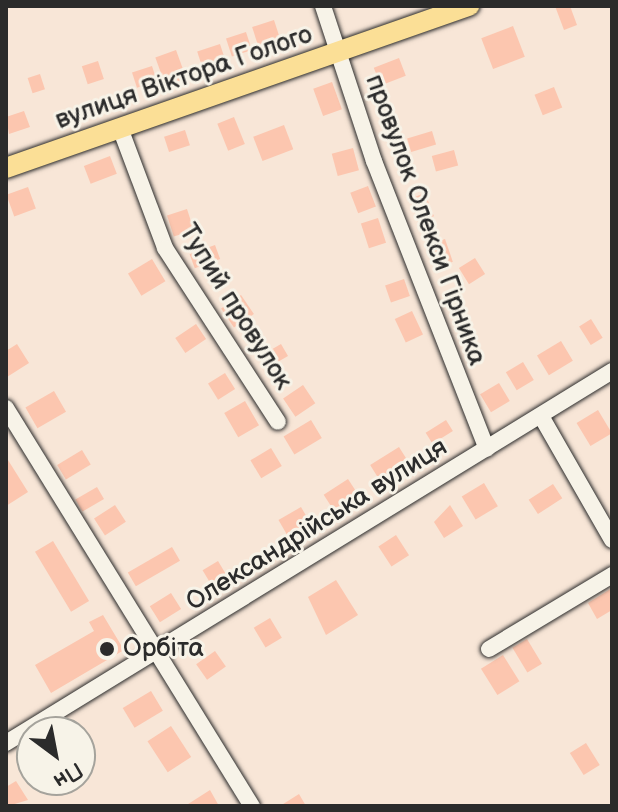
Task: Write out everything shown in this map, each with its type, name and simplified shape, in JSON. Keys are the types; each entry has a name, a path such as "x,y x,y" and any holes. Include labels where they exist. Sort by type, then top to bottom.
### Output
{"main road":[{"name":"вулиця Віктора Голого","path":"6,168 469,6"}],"street":[{"name":"провулок Олекси Гірника","path":"323,6 374,161 487,449"},
{"name":"Тупий провулок","path":"120,128 165,248 278,422"},
{"name":"Олександрійська вулиця","path":"6,743 612,371"},
{"path":"6,408 252,806"},
{"path":"541,416 612,540"},
{"path":"489,649 612,575"}],"building":[{"path":"555,6 570,6 577,25 564,30"},
{"path":"274,20 281,41 259,48 252,27"},
{"path":"513,26 525,57 493,69 481,38"},
{"path":"246,32 252,50 232,57 226,38"},
{"path":"220,44 226,62 203,69 197,51"},
{"path":"176,50 186,78 166,86 155,58"},
{"path":"399,58 406,76 381,85 374,68"},
{"path":"98,61 104,79 88,84 82,66"},
{"path":"152,66 157,81 137,88 132,72"},
{"path":"40,74 45,89 33,93 28,78"},
{"path":"332,82 342,109 323,116 313,89"},
{"path":"554,87 562,107 543,115 535,95"},
{"path":"24,111 30,127 9,134 6,117"},
{"path":"234,117 245,144 228,151 217,124"},
{"path":"284,125 293,149 263,161 253,137"},
{"path":"185,130 190,145 169,152 164,137"},
{"path":"432,131 436,144 411,152 407,139"},
{"path":"353,148 359,170 338,176 332,154"},
{"path":"454,150 458,165 436,171 432,156"},
{"path":"110,156 117,174 91,184 84,166"},
{"path":"368,186 376,207 358,213 350,193"},
{"path":"28,187 36,209 14,216 6,195"},
{"path":"425,193 434,216 418,222 409,199"},
{"path":"187,209 194,230 174,236 167,215"},
{"path":"378,218 386,243 369,248 361,224"},
{"path":"445,239 453,262 436,268 428,245"},
{"path":"215,245 220,259 195,268 190,254"},
{"path":"475,258 485,274 469,284 459,268"},
{"path":"152,259 165,281 141,296 128,273"},
{"path":"404,279 410,296 391,303 385,286"},
{"path":"241,295 254,314 234,327 221,308"},
{"path":"412,311 423,335 406,343 395,319"},
{"path":"591,319 603,338 591,345 579,326"},
{"path":"196,324 206,339 185,353 175,338"},
{"path":"561,341 573,361 549,375 537,355"},
{"path":"17,344 29,363 7,377 6,351"},
{"path":"281,344 288,356 268,368 261,356"},
{"path":"523,362 534,380 517,390 506,372"},
{"path":"225,373 235,389 218,400 208,384"},
{"path":"499,383 510,401 491,412 480,394"},
{"path":"303,385 315,403 295,417 283,398"},
{"path":"54,391 66,412 37,428 25,408"},
{"path":"245,401 259,425 238,437 224,413"},
{"path":"598,410 612,433 590,446 577,423"},
{"path":"311,420 322,438 294,454 284,436"},
{"path":"446,420 453,431 433,444 426,433"},
{"path":"399,447 409,463 380,481 370,465"},
{"path":"271,448 282,466 261,478 250,460"},
{"path":"82,450 91,465 66,480 57,465"},
{"path":"6,461 28,492 6,506"},
{"path":"348,479 359,496 335,512 324,495"},
{"path":"484,483 498,506 476,520 462,496"},
{"path":"553,484 562,498 538,514 529,500"},
{"path":"97,487 104,499 82,512 75,500"},
{"path":"115,505 126,522 105,535 94,519"},
{"path":"450,505 463,526 444,538 434,522"},
{"path":"301,507 311,524 288,537 278,520"},
{"path":"396,535 409,555 391,567 378,546"},
{"path":"53,541 89,601 71,612 35,552"},
{"path":"172,547 180,561 136,586 128,572"},
{"path":"218,561 229,579 213,588 203,570"},
{"path":"336,580 358,615 326,635 308,597"},
{"path":"612,588 612,610 597,619 588,603"},
{"path":"171,593 181,609 160,622 150,606"},
{"path":"103,615 124,650 51,693 35,665 94,631 89,622"},
{"path":"270,618 282,638 266,648 254,628"},
{"path":"527,639 542,664 527,673 512,648"},
{"path":"215,651 226,667 207,680 196,664"},
{"path":"503,655 519,681 497,695 481,669"},
{"path":"151,691 163,711 135,728 123,708"},
{"path":"171,726 191,757 168,772 148,741"},
{"path":"586,743 600,765 584,775 570,753"},
{"path":"16,781 16,796 25,796 28,800 8,806 6,787"},
{"path":"210,790 219,806 185,806"},
{"path":"299,794 306,806 280,806"}],"place":[{"name":"Орбіта","path":"107,649"}]}
